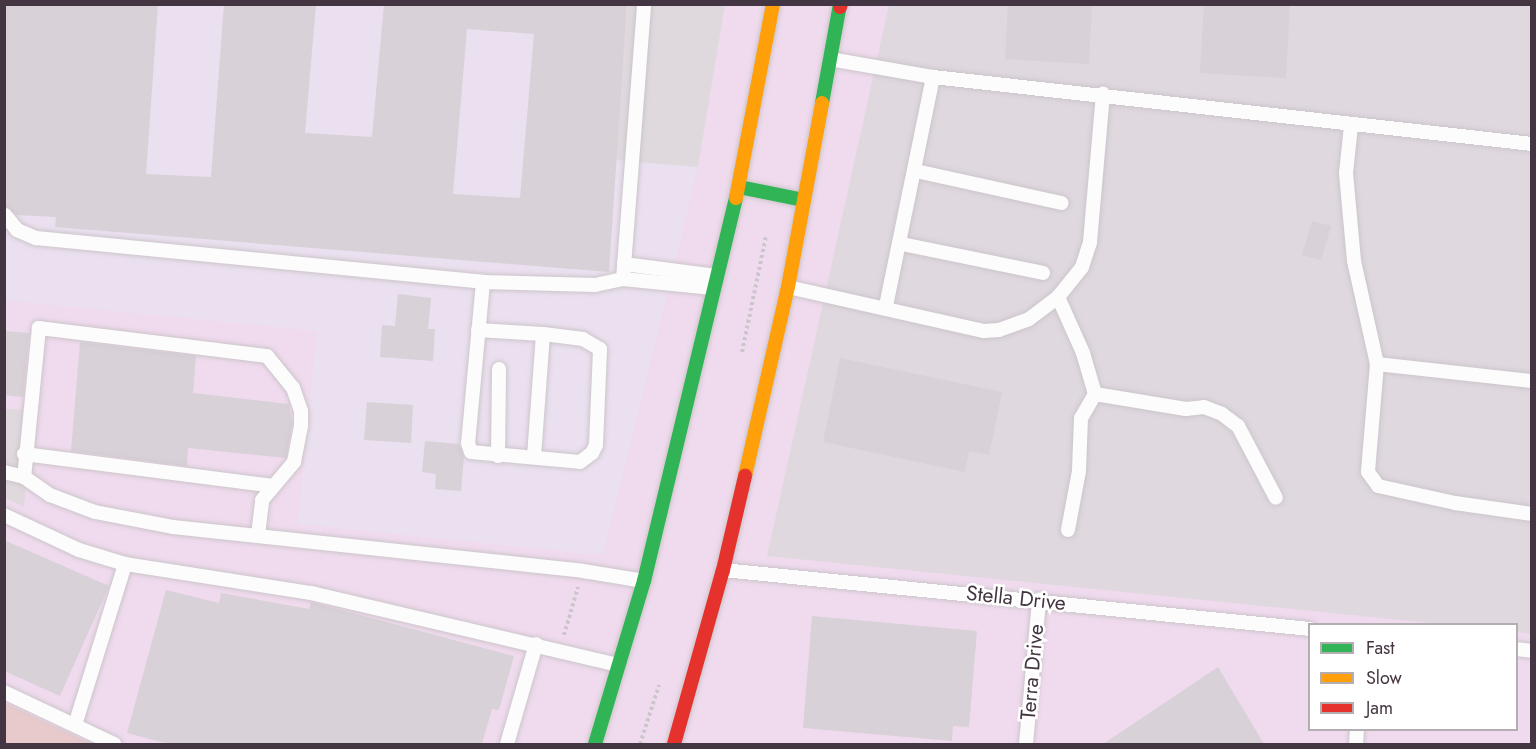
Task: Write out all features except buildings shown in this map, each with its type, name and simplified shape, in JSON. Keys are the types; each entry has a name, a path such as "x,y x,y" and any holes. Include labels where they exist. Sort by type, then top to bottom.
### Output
{"main road":[{"path":"595,744 644,581 739,188 773,4"},
{"path":"674,744 723,570 788,287 840,5"},
{"path":"739,188 804,200"}],"lane":[{"path":"622,279 644,4"},
{"path":"830,59 933,77 1103,94 1351,126 1532,144"},
{"path":"886,306 902,244 933,77"},
{"path":"788,287 886,306 946,323 999,330 1029,319 1058,297 1082,267 1090,242 1103,94"},
{"path":"1351,126 1346,173 1354,261 1377,364 1366,457 1368,472 1378,486 1455,503 1532,514"},
{"path":"916,171 1062,203"},
{"path":"5,215 17,230 36,238 483,282 595,285 622,279 715,282"},
{"path":"902,244 1043,273"},
{"path":"624,264 715,282"},
{"path":"478,330 583,339 600,349 596,444 580,462 471,452 468,443 478,330 483,282"},
{"path":"1058,297 1083,352 1095,394 1081,418 1079,471 1068,530"},
{"path":"24,477 24,454 40,327 259,352 285,375 301,411 294,462 262,500 258,535"},
{"path":"534,457 543,334"},
{"path":"1377,364 1532,381"},
{"path":"498,369 498,456"},
{"path":"1095,394 1186,409 1204,407 1222,414 1238,426 1276,498"},
{"path":"24,454 273,486"},
{"path":"4,472 24,477 50,495 95,512 173,527 583,571 644,581"},
{"path":"4,515 79,550 125,564 311,593 618,665"},
{"path":"75,725 125,564"},
{"name":"Stella Drive","path":"723,570 1308,629"},
{"name":"Terra Drive","path":"1026,744 1039,600"},
{"path":"507,744 536,644"},
{"path":"4,692 114,744"}],"path":[{"path":"739,364 768,229"},
{"path":"559,650 583,571"},
{"path":"640,744 661,678"}],"shaded area":[{"path":"4,5 1531,5 1531,744 5,744"},
{"path":"4,5 725,5 698,167 603,555 298,524 317,331 5,300"},
{"path":"627,5 725,5 698,167 616,160"},
{"path":"889,5 1531,5 1531,634 1518,632 1518,623 1431,623 767,556"},
{"path":"5,409 33,410 24,507 5,498"},
{"path":"5,703 92,744 5,744"}],"traffic: fast":[{"path":"822,103 840,4"},
{"path":"739,187 804,200"},
{"path":"595,744 644,581 736,198"}],"traffic: slow":[{"path":"736,198 773,4"},
{"path":"745,476 788,287 822,103"}],"traffic: jam":[{"path":"674,744 723,570 745,476"}]}
